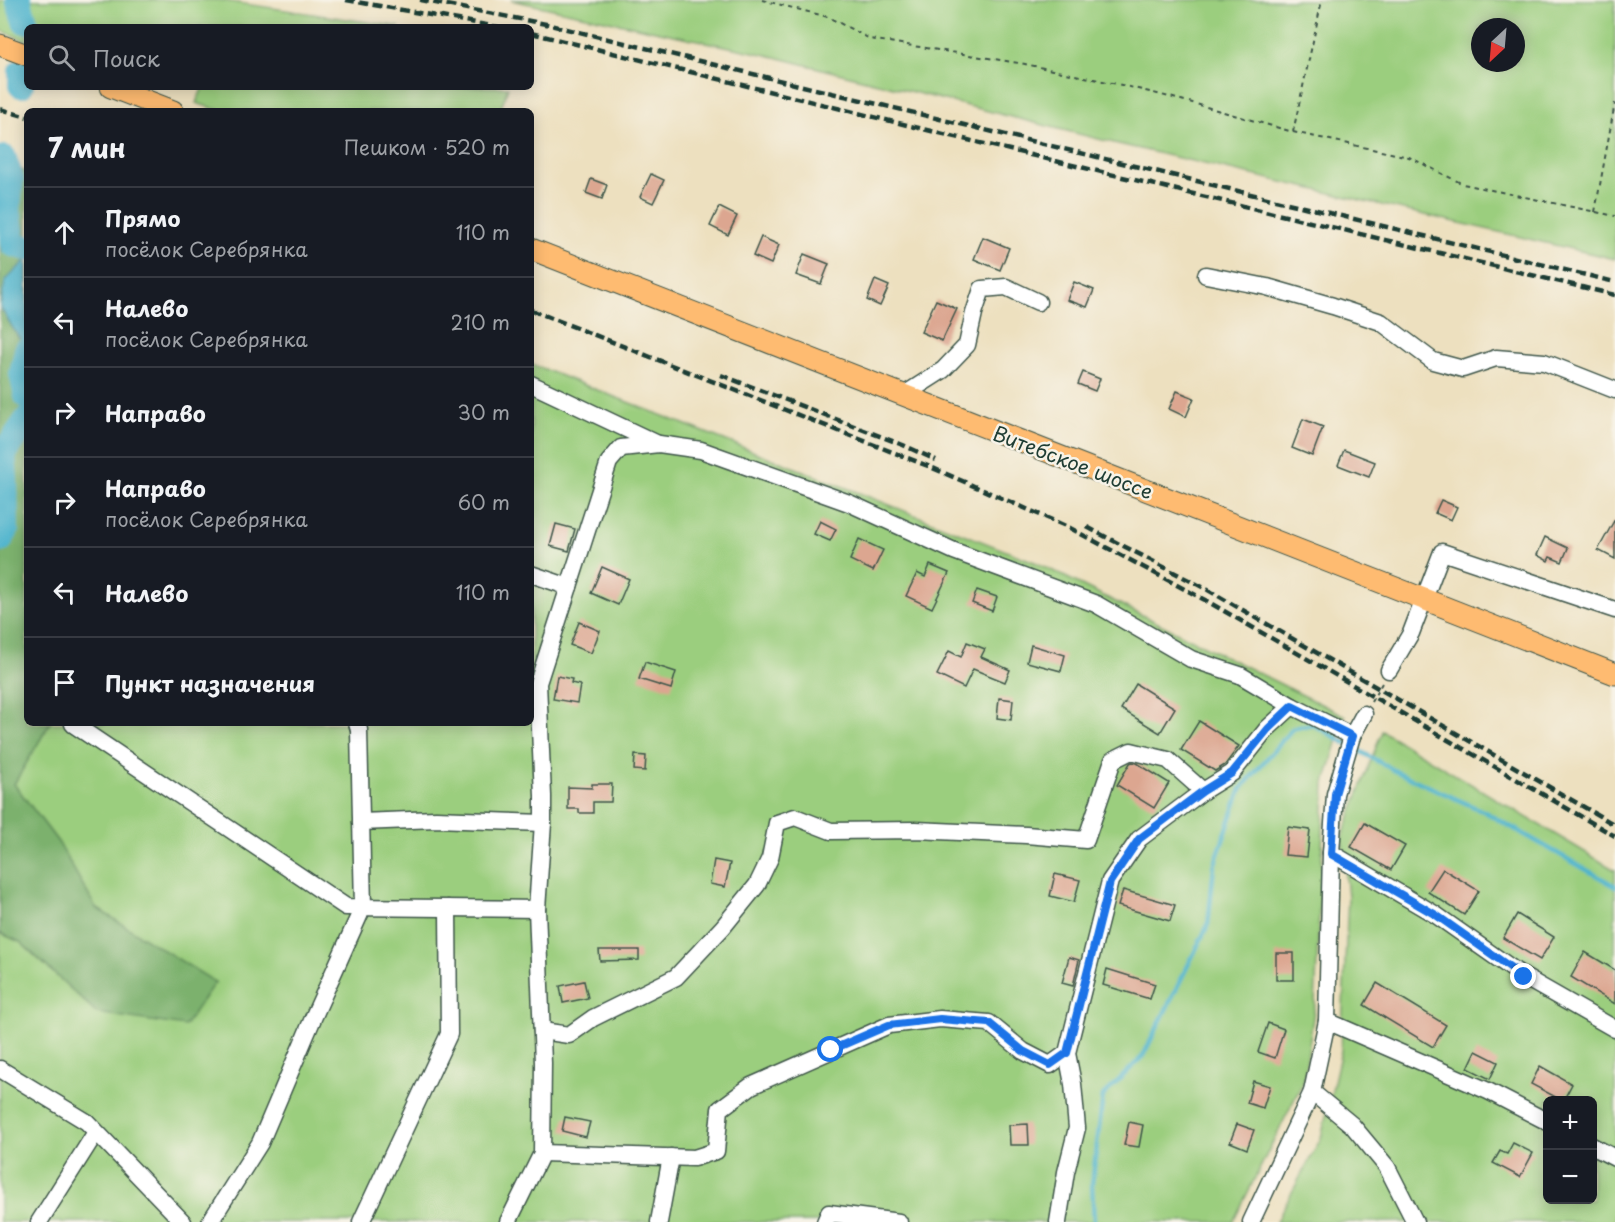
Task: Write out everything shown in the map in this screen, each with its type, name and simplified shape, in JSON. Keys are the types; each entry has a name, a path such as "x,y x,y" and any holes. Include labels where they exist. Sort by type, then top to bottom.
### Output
{"main road":[{"path":"0,45 24,54"},
{"path":"119,90 165,108"},
{"name":"Витебское шоссе","path":"534,250 1615,674"}],"street":[{"path":"1206,275 1268,287 1381,322 1432,361 1463,369 1496,358 1544,362 1615,390"},
{"path":"904,395 943,370 967,345 982,289 1006,287 1038,302"},
{"path":"534,385 659,444"},
{"path":"508,1222 542,1153 543,1063 537,909 543,796 538,683 609,462 621,448 659,444 701,450 838,499 954,551 1096,604 1191,659 1240,675 1292,706 1352,736"},
{"path":"1389,670 1411,633 1442,552 1615,610"},
{"path":"534,575 569,587"},
{"path":"1058,1222 1066,1172 1077,1128 1073,1084 1067,1053 1110,882 1139,839 1203,791 1232,773 1268,729 1292,706"},
{"path":"1251,1222 1312,1092 1327,1021 1331,854 1335,794 1352,736 1364,714"},
{"path":"76,726 346,907 537,909"},
{"path":"210,1222 260,1143 363,907 358,726"},
{"path":"542,1031 569,1035 593,1018 676,977 723,927 757,885 770,858 777,823 795,817 831,831 915,830 1086,840 1113,760 1131,751 1168,760 1203,791"},
{"path":"361,822 436,819 543,823"},
{"path":"1331,854 1436,915 1524,977 1615,1029"},
{"path":"361,1222 448,1034 448,908"},
{"path":"542,1153 694,1158 716,1151 720,1109 751,1086 889,1025 940,1019 989,1023 1023,1051 1050,1065 1067,1053"},
{"path":"1327,1021 1488,1091 1543,1119"},
{"path":"0,1069 87,1122 183,1222"},
{"path":"1312,1092 1352,1125 1387,1167 1415,1222"},
{"path":"39,1222 96,1132"},
{"path":"1597,1148 1615,1158"},
{"path":"659,1222 671,1157"},
{"path":"825,1222 829,1213 899,1222"}],"path":[{"path":"762,0 828,17 870,39 1024,64 1104,81 1189,102 1293,132 1409,157 1463,184 1615,216"},
{"path":"1293,132 1322,0"},
{"path":"1596,212 1615,103"},
{"path":"1364,714 1389,670"}],"green space":[{"path":"0,0 218,0 380,24 24,24 24,40 0,30"},
{"path":"511,0 1615,0 1615,259 1114,143 767,55"},
{"path":"202,90 507,90 501,108 212,108 196,103"},
{"path":"0,162 24,171 24,726 48,726 14,784 58,842 96,908 215,982 185,1026 97,1013 20,942 0,933"},
{"path":"534,365 1037,563 1345,716 1325,783 1315,1004 1304,1080 1233,1222 0,1222 0,933 20,942 97,1013 215,983 96,908 58,842 14,784 48,726 534,726"},
{"path":"1382,731 1615,870 1615,1222 1276,1222 1321,1138 1341,1051 1348,897 1342,838"}],"water":[{"path":"24,262 24,339 19,338 0,307 5,281"}],"building":[{"path":"651,174 664,180 653,203 640,197"},
{"path":"591,179 607,185 602,199 586,193"},
{"path":"719,207 737,216 728,235 710,226"},
{"path":"761,237 779,245 771,264 753,256"},
{"path":"983,237 1009,248 1000,270 974,259"},
{"path":"804,254 829,264 821,284 796,275"},
{"path":"875,280 889,286 880,306 867,300"},
{"path":"1074,282 1094,290 1087,307 1067,300"},
{"path":"936,300 957,309 942,341 921,332"},
{"path":"1083,372 1100,379 1095,391 1078,384"},
{"path":"1177,391 1194,398 1186,417 1169,409"},
{"path":"1303,419 1323,427 1312,456 1292,448"},
{"path":"1344,450 1375,462 1369,477 1338,465"},
{"path":"1441,500 1457,507 1451,520 1435,513"},
{"path":"1615,519 1615,559 1598,550"},
{"path":"820,521 836,529 830,541 814,534"},
{"path":"556,524 575,529 569,551 550,546"},
{"path":"1545,537 1568,548 1562,562 1550,557 1548,561 1537,555"},
{"path":"859,539 883,550 873,571 850,560"},
{"path":"930,565 949,573 932,608 906,596 917,573 925,577"},
{"path":"602,567 629,579 618,605 591,593"},
{"path":"977,590 997,597 992,611 972,603"},
{"path":"579,622 600,631 591,653 570,645"},
{"path":"967,642 985,649 981,657 1010,670 1005,682 973,669 964,688 937,675 949,651 961,657"},
{"path":"1031,645 1065,655 1061,671 1027,662"},
{"path":"645,662 676,672 671,689 639,679"},
{"path":"557,676 572,679 571,683 580,685 577,703 553,699"},
{"path":"1136,684 1175,708 1160,733 1121,709"},
{"path":"999,698 1013,700 1011,720 997,718"},
{"path":"1199,721 1239,746 1225,765 1215,771 1181,750"},
{"path":"635,755 646,756 645,771 634,770"},
{"path":"1132,762 1169,783 1154,808 1117,785"},
{"path":"592,784 612,784 611,802 593,802 593,813 579,813 579,809 568,809 568,787 592,788"},
{"path":"1365,823 1405,846 1391,870 1351,847"},
{"path":"1288,827 1310,830 1307,857 1285,855"},
{"path":"714,860 730,863 725,887 710,884"},
{"path":"1443,869 1479,891 1464,915 1428,892"},
{"path":"1055,874 1080,880 1074,902 1050,896"},
{"path":"1123,890 1175,905 1170,921 1118,906"},
{"path":"1517,914 1554,937 1540,960 1503,938"},
{"path":"599,950 639,950 639,960 600,961"},
{"path":"1585,952 1615,970 1615,1004 1571,977"},
{"path":"1276,953 1294,953 1294,980 1276,980"},
{"path":"1069,957 1079,960 1073,986 1062,983"},
{"path":"1107,969 1155,984 1150,999 1103,985"},
{"path":"584,981 588,998 563,1003 560,986"},
{"path":"1377,983 1446,1025 1433,1047 1364,1005"},
{"path":"1268,1023 1284,1029 1275,1058 1258,1052"},
{"path":"1476,1051 1498,1062 1490,1079 1468,1068"},
{"path":"1540,1066 1572,1084 1566,1096 1554,1096 1531,1084"},
{"path":"1253,1081 1270,1086 1263,1108 1247,1103"},
{"path":"565,1117 590,1122 586,1137 562,1131"},
{"path":"1129,1122 1143,1125 1139,1147 1124,1145"},
{"path":"1028,1124 1029,1145 1010,1145 1009,1125"},
{"path":"1237,1124 1254,1130 1247,1149 1230,1142"},
{"path":"1513,1143 1533,1153 1520,1177 1493,1163 1500,1151 1507,1154"}],"waterway":[{"path":"18,0 25,21"},
{"path":"21,72 21,85"},
{"path":"4,158 11,179 8,208 13,244 24,247"},
{"path":"24,364 22,374 24,383"},
{"path":"0,540 6,530 3,455 24,424"},
{"path":"1094,1222 1092,1184 1103,1096 1143,1056 1208,925 1214,866 1241,789 1292,729 1312,724 1397,772 1483,811 1615,886"}],"railway":[{"path":"346,0 481,24"},
{"path":"420,0 546,24 1615,282"},
{"path":"534,34 1615,295"},
{"path":"0,109 24,116"},
{"path":"534,311 928,466 1068,527 1205,600 1615,836"},
{"path":"721,375 903,445 936,460"},
{"path":"1087,527 1208,590 1615,825"}],"route":[{"path":"831,1050 889,1025 940,1019 989,1023 1023,1051 1050,1065 1067,1053 1110,882 1139,839 1203,791 1232,773 1268,729 1292,706 1352,736 1335,794 1331,854 1436,915 1524,977"}]}
